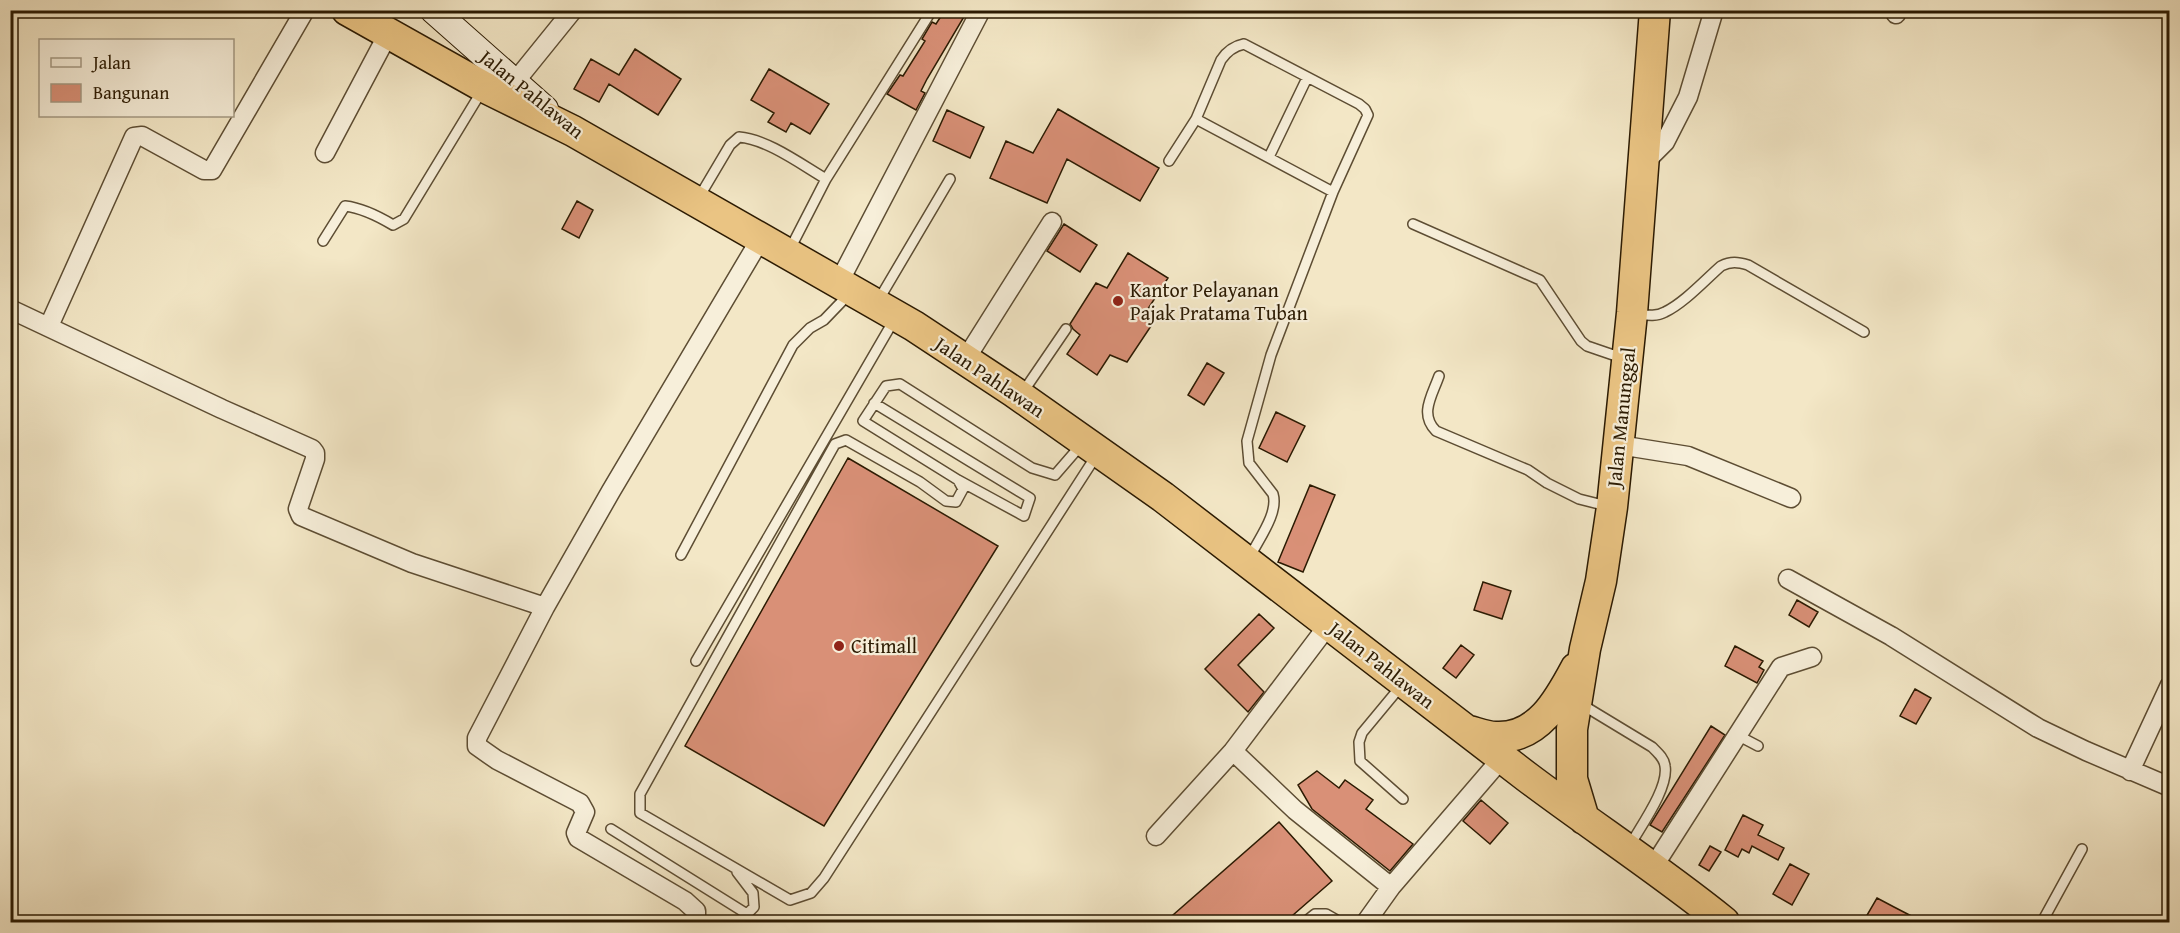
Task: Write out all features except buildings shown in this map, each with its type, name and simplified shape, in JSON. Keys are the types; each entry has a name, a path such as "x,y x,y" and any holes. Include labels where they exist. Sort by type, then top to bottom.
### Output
{"highway":[{"path":"347,10 484,87 573,131"},
{"name":"Jalan Manunggal","path":"1584,819 1574,792 1571,765 1572,729 1585,649 1601,582 1612,507 1632,313 1655,10"},
{"name":"Jalan Pahlawan","path":"573,131 867,298 965,360 1091,446 1248,561 1527,777 1628,849 1716,920"},
{"path":"1468,731 1496,737 1515,735 1532,728 1542,719 1563,690 1585,649"}],"main road":[{"name":"Jalan Pahlawan","path":"433,10 514,83 573,131"}],"street":[{"path":"50,326 134,137 142,136 204,170 212,170 305,10"},
{"path":"514,83 573,10"},
{"path":"867,298 981,10"},
{"path":"1644,163 1665,142 1688,97 1714,10"},
{"path":"325,153 388,34"},
{"path":"965,360 1052,222"},
{"path":"696,922 696,911 685,901 578,838 576,833 585,813 580,803 497,760 477,746 478,733 545,607 611,491 762,238"},
{"path":"10,309 312,449 315,459 298,509 301,516 412,563 545,607"},
{"path":"1619,445 1688,456 1791,498"},
{"path":"1788,579 1891,636 2038,728 2169,787"},
{"path":"1156,836 1233,751 1329,624"},
{"path":"1652,869 1781,667 1812,657"},
{"path":"2130,771 2169,685"},
{"path":"1233,751 1294,810 1391,887"},
{"path":"1370,921 1391,887 1502,758"}],"lane":[{"path":"788,253 826,178 932,10"},
{"path":"1169,161 1196,119 1221,60 1237,45 1244,44 1359,104 1368,115 1333,192 1271,355 1247,441 1248,463 1273,494 1274,500 1270,517 1248,561"},
{"path":"1269,158 1307,78"},
{"path":"323,241 345,206 380,217 393,225 404,219 484,87"},
{"path":"1196,119 1333,192"},
{"path":"697,201 730,145 739,137 749,138 781,153 826,178"},
{"path":"696,662 832,428 867,298 950,179"},
{"path":"1413,224 1540,280 1581,341 1587,346 1627,360"},
{"path":"1632,313 1647,315 1665,313 1721,266 1729,262 1738,262 1748,265 1864,332"},
{"path":"681,555 793,345 810,328 867,298"},
{"path":"1020,397 1066,329"},
{"path":"1439,376 1426,414 1428,424 1436,431 1520,465 1547,483 1579,499 1612,507"},
{"path":"874,403 1030,498 1024,516 958,480 863,421 874,403 886,386 900,384 1032,468 1055,475 1091,446"},
{"path":"832,428 846,440 920,482 946,501 956,502 962,494 963,489 958,480"},
{"path":"846,440 835,444 640,794 640,813 790,900 811,893 830,868 1091,446"},
{"path":"1403,799 1360,760 1358,751 1362,733 1404,682"},
{"path":"1576,701 1652,747 1662,756 1665,766 1663,785 1628,849"},
{"path":"1737,735 1758,746"},
{"path":"610,829 747,914 754,908 753,893 731,866"},
{"path":"2042,922 2082,849"},
{"path":"1305,922 1315,914 1326,914 1340,922"}],"place":[{"name":"Kantor Pelayanan Pajak Pratama Tuban","path":"1118,301"},
{"name":"Citimall","path":"839,646"}]}
